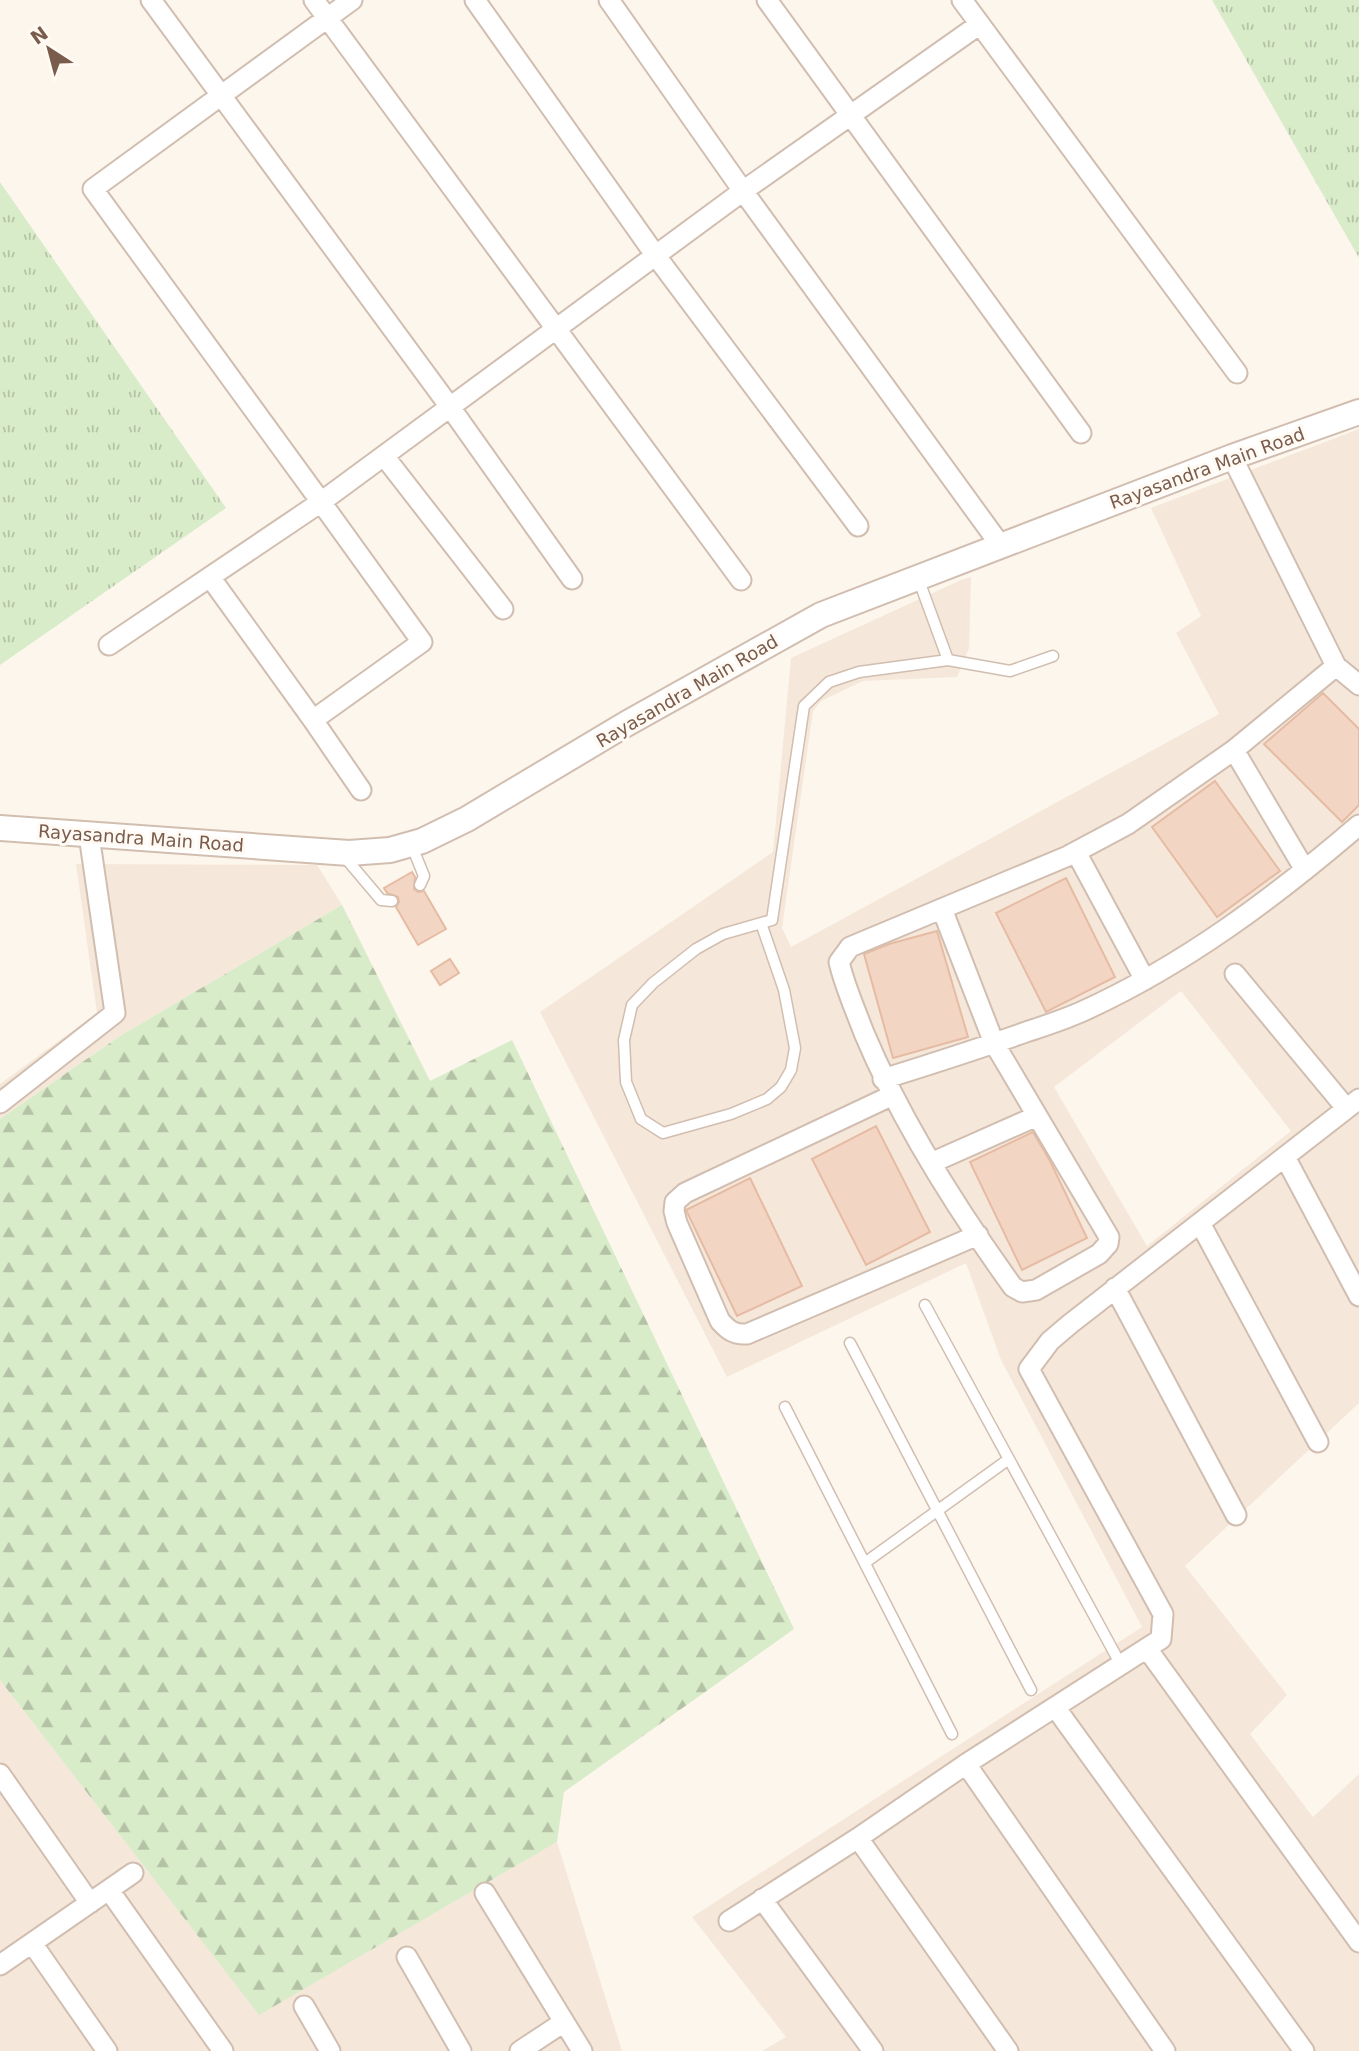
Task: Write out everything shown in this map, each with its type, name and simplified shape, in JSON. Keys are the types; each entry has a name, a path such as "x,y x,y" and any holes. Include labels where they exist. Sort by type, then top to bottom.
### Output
{"street":[{"path":"151,0 450,407 572,579"},
{"path":"314,0 741,580"},
{"path":"313,720 422,642 93,189 352,0"},
{"path":"475,0 656,256 858,526"},
{"path":"609,0 743,191 1000,546"},
{"path":"767,0 1081,433"},
{"path":"962,0 1237,373"},
{"path":"108,645 321,502 743,191 980,24"},
{"name":"Rayasandra Main Road","path":"0,828 341,853 390,850 422,841 467,819 626,724 821,615 1232,457 1359,412"},
{"path":"384,456 503,609"},
{"path":"1232,457 1336,666 1359,685"},
{"path":"210,577 361,790"},
{"path":"942,909 994,1043 1106,1230 1108,1244 1098,1254 1036,1290 1022,1292 1013,1287 931,1163 888,1087 843,982 839,962 850,947 1076,852 1128,824 1234,750 1336,666"},
{"path":"1234,750 1305,870"},
{"path":"978,1234 747,1334 738,1335 728,1330 720,1321 674,1211 675,1202 685,1193 888,1087 994,1043 1078,1014 1146,980 1223,931 1305,870 1359,825"},
{"path":"0,1103 115,1013 89,835"},
{"path":"1076,852 1146,980"},
{"path":"729,1921 858,1838 966,1763 1148,1650 1161,1639 1163,1614 1029,1369 1049,1341 1353,1104 1235,974"},
{"path":"931,1163 1037,1116"},
{"path":"1285,1157 1359,1296"},
{"path":"1200,1223 1318,1442"},
{"path":"1115,1289 1236,1515"},
{"path":"1148,1650 1359,1942"},
{"path":"1055,1707 1304,2051"},
{"path":"966,1763 1165,2051"},
{"path":"0,1774 90,1903"},
{"path":"858,1838 1008,2051"},
{"path":"0,1965 133,1873"},
{"path":"109,1890 223,2051"},
{"path":"485,1894 582,2051"},
{"path":"762,1899 873,2051"},
{"path":"32,1943 107,2051"},
{"path":"407,1957 461,2051"},
{"path":"303,2006 330,2051"},
{"path":"520,2051 564,2022"}],"lane":[{"path":"918,577 948,660"},
{"path":"761,923 784,990 795,1048 791,1070 768,1100 731,1114 663,1133 641,1119 626,1082 624,1041 632,1005 653,983 696,950 723,934 761,923 772,920 804,706 829,682 859,672 948,660 1010,670 1053,656"},
{"path":"411,844 424,876 420,885"},
{"path":"341,853 381,900 392,901"},
{"path":"925,1304 1121,1665"},
{"path":"850,1343 1031,1690"},
{"path":"785,1407 952,1734"},
{"path":"866,1562 1009,1459"}],"shaded area":[{"path":"1359,429 1359,1403 1185,1566 1287,1695 1250,1734 1313,1817 1359,1774 1359,2051 762,2051 786,2037 692,1917 1142,1627 1001,1360 966,1263 727,1377 540,1012 773,852 791,658 961,580 971,577 969,648 957,677 863,681 821,701 813,711 782,928 791,947 1219,714 1176,633 1201,616 1151,508","holes":["1181,991 1291,1131 1147,1246 1054,1087"]},
{"path":"76,864 317,865 342,905 120,1036 0,1119 0,1084 97,1013"},
{"path":"0,1680 259,2014 557,1842 622,2051 0,2051"}],"green space":[{"path":"1212,0 1359,0 1359,258"},
{"path":"0,182 226,508 0,665"},
{"path":"342,905 430,1081 512,1040 794,1629 564,1792 557,1842 259,2015 0,1680 0,1119 120,1036"}],"building":[{"path":"1323,693 1359,729 1359,805 1342,822 1264,744"},
{"path":"1215,781 1280,871 1217,917 1152,827"},
{"path":"412,872 415,877 414,889 418,892 424,891 446,929 418,945 396,907 398,897 387,893 384,888"},
{"path":"1066,878 1115,977 1046,1012 996,913"},
{"path":"937,931 968,1037 893,1058 864,954"},
{"path":"450,959 459,973 440,985 431,971"},
{"path":"876,1126 930,1232 866,1265 812,1159"},
{"path":"1033,1132 1087,1238 1022,1270 970,1162"},
{"path":"750,1178 802,1286 737,1316 686,1210"}]}
